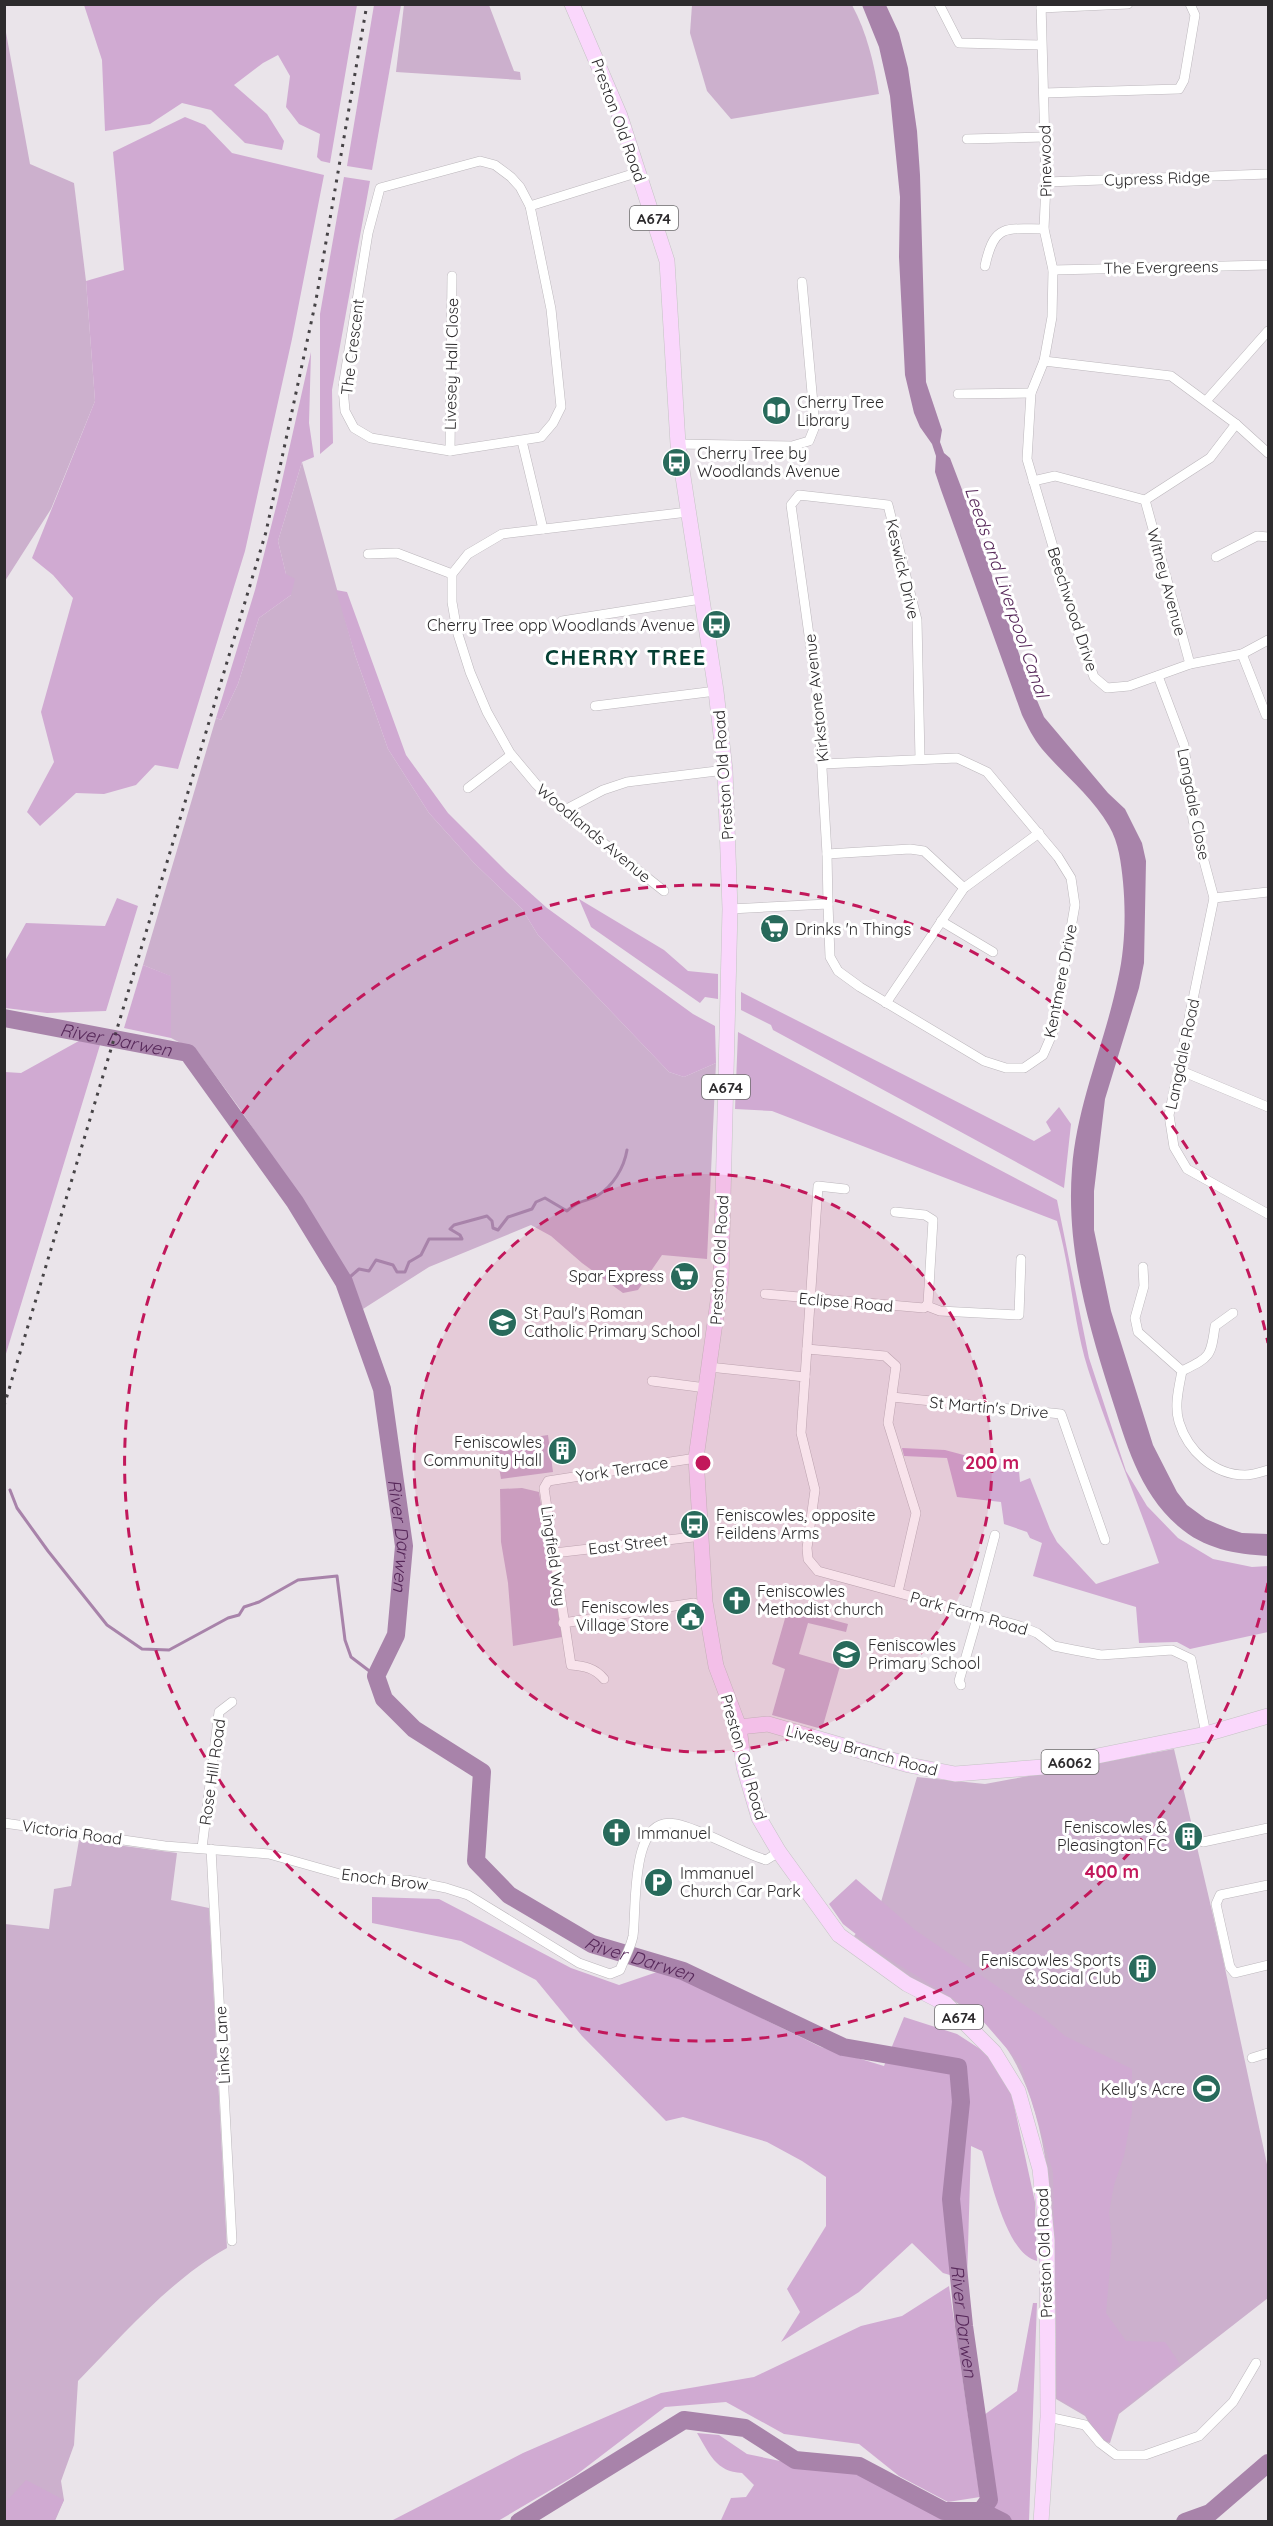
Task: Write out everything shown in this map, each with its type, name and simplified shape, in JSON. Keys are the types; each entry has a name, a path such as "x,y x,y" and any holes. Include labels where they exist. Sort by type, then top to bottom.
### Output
{"main road":[{"name":"Preston Old Road","path":"572,4 596,56 639,172 667,261 678,444 716,691 725,770 730,909 721,1280 696,1458 705,1602 717,1666 739,1727 744,1767 759,1818 779,1852 839,1935 907,1984 946,2004 994,2052 1018,2091 1040,2169 1047,2240 1048,2417 1041,2522"},
{"name":"Livesey Branch Road","path":"739,1727 768,1724 909,1765 955,1774 1043,1767 1206,1734 1269,1716"}],"street":[{"path":"939,4 959,43 1041,45"},
{"path":"1041,6 1128,4"},
{"path":"1044,93 1179,89 1184,80 1195,15 1190,4"},
{"name":"Pinewood","path":"1041,6 1046,183 1044,229 1053,270 1052,317"},
{"path":"967,139 1044,136"},
{"name":"The Crescent","path":"480,161 495,165 511,177 530,206 551,309 561,407 553,423 541,437 450,451 371,438 354,428 345,411 343,387 368,233 380,188 480,161"},
{"path":"530,206 639,172"},
{"name":"Cypress Ridge","path":"1046,183 1269,174"},
{"path":"985,266 990,244 997,233 1012,229 1044,229"},
{"name":"The Evergreens","path":"1053,270 1269,265"},
{"name":"Livesey Hall Close","path":"450,451 452,276"},
{"path":"678,444 792,446 809,441 815,426 802,282"},
{"name":"Beechwood Drive","path":"1052,317 1044,361 1031,393 1027,459 1080,638 1094,677 1107,688 1129,686 1190,664 1242,654 1269,640"},
{"path":"1206,401 1269,332"},
{"path":"1044,361 1171,376 1236,424 1269,453"},
{"path":"958,394 1031,393"},
{"path":"1033,481 1055,476 1145,500 1210,458 1236,424"},
{"path":"522,441 543,529"},
{"name":"Keswick Drive","path":"799,495 888,505 916,620 920,759"},
{"name":"Kirkstone Avenue","path":"799,495 791,505 818,700 823,764 828,904"},
{"name":"Witney Avenue","path":"1145,500 1190,664"},
{"path":"368,554 397,553 452,574 468,554 502,534 688,512"},
{"path":"1216,557 1257,536 1269,537"},
{"name":"Woodlands Avenue","path":"452,574 452,602 457,631 470,672 487,712 511,755 563,811 664,891"},
{"path":"562,621 701,598"},
{"path":"1242,654 1266,715"},
{"name":"Langdale Close","path":"1158,676 1184,746 1193,820 1214,898"},
{"path":"595,706 716,691"},
{"path":"468,788 511,755"},
{"name":"Kentmere Drive","path":"823,764 957,759 987,772 1058,857 1071,878 1075,905 1053,1032 1043,1055 1024,1068 1006,1068 984,1061 886,1003 838,971 830,957 828,904"},
{"path":"563,811 603,790 627,782 725,770"},
{"path":"886,1003 964,888 1039,833"},
{"path":"827,854 910,849 924,851 964,888"},
{"path":"1214,898 1269,892"},
{"name":"Langdale Road","path":"1214,898 1168,1115 1174,1147 1187,1169 1269,1214"},
{"path":"730,909 828,904"},
{"path":"942,921 993,952"},
{"path":"1179,1070 1269,1107"},
{"name":"Park Farm Road","path":"845,1189 818,1186 801,1432 815,1490 807,1548 808,1559 818,1571 1020,1626 1037,1633 1054,1646 1101,1655 1172,1650 1191,1659 1206,1734"},
{"path":"895,1212 925,1215 933,1220 927,1306"},
{"name":"Eclipse Road","path":"765,1294 921,1308 927,1306 940,1311 1019,1315 1021,1259"},
{"path":"1143,1267 1144,1286 1135,1318 1138,1332 1182,1371"},
{"path":"1182,1371 1205,1360 1212,1348 1215,1326 1233,1314"},
{"path":"807,1349 885,1356 896,1366 888,1423 916,1513 897,1592"},
{"path":"709,1367 805,1377"},
{"path":"1182,1371 1177,1396 1178,1422 1193,1449 1218,1470 1245,1475 1269,1470"},
{"path":"652,1381 706,1388"},
{"name":"St Martin's Drive","path":"892,1397 1061,1414 1105,1540"},
{"name":"York Terrace","path":"548,1481 696,1458"},
{"name":"Lingfield Way","path":"548,1481 544,1488 571,1665 590,1668 604,1678"},
{"path":"961,1685 959,1681 995,1535"},
{"name":"East Street","path":"554,1554 702,1536"},
{"path":"563,1623 694,1603"},
{"name":"Rose Hill Road","path":"206,1848 219,1712 232,1702"},
{"name":"Victoria Road","path":"4,1823 140,1841"},
{"name":"Enoch Brow","path":"140,1841 269,1854 347,1876 373,1880 407,1880 446,1888 468,1895 579,1963 615,1972 633,1937 640,1854 648,1836 658,1826 675,1823 766,1860 779,1852"},
{"path":"1203,1842 1269,1828"},
{"name":"Links Lane","path":"206,1848 232,2241"},
{"path":"1269,1885 1220,1895 1216,1904 1230,1967 1235,1973 1269,1965"},
{"path":"1252,2058 1269,2053"},
{"path":"1048,2417 1085,2426 1100,2443 1116,2455 1145,2455 1198,2436 1233,2402 1256,2363"}],"shaded area":[{"path":"84,5 357,5 330,163 321,161 317,157 320,134 299,124 286,107 290,76 278,55 263,63 234,85 267,114 284,141 282,150 245,143 211,110 182,103 150,124 105,131 102,60"},
{"path":"374,5 401,5 372,170 347,166"},
{"path":"404,5 489,5 514,71 520,72 521,80 396,72"},
{"path":"692,5 852,5 869,48 879,94 731,119 707,91 690,33"},
{"path":"862,5 886,5 899,33 908,68 917,131 920,175 926,382 942,430 940,442 944,453 950,458 966,500 1026,674 1044,717 1108,793 1125,809 1142,843 1146,861 1144,963 1139,988 1105,1099 1094,1191 1094,1230 1111,1311 1153,1445 1177,1492 1187,1505 1206,1519 1242,1533 1268,1534 1268,1556 1232,1552 1209,1545 1188,1534 1164,1512 1143,1481 1128,1447 1086,1311 1072,1227 1072,1169 1079,1120 1120,967 1125,918 1120,860 1115,839 1102,815 1042,749 1022,715 935,472 936,456 932,444 920,427 914,413 905,375 899,257 900,197 890,96 879,47"},
{"path":"5,27 30,164 74,183 86,281 95,401 51,509 5,581"},
{"path":"185,117 205,125 232,153 324,175 292,339 245,551 178,769 155,765 136,785 104,794 76,793 40,826 27,812 54,762 41,712 73,598 53,575 32,558 95,401 86,281 124,270 113,152"},
{"path":"344,177 370,181 332,390 333,443 320,454 320,314"},
{"path":"311,352 309,423 314,457 302,462 278,541 286,574 295,579 291,595 259,618 238,684 221,720 216,718 255,590"},
{"path":"302,462 355,655 388,749 429,813 474,863 522,909 538,935 669,1072 684,1077 716,1063 707,1259 662,1255 638,1290 623,1293 582,1263 551,1236 531,1225 429,1267 363,1309 355,1289 309,1211 240,1109 198,1052 171,1038 170,976 143,965 216,718 221,720 238,684 259,618 291,595 278,541"},
{"path":"336,590 347,592 406,755 448,813 547,908 693,1014 715,1026 716,1063 684,1077 669,1072 538,935 522,909 474,863 429,813 388,749 355,655"},
{"path":"117,898 138,906 106,1011 47,1013 5,1008 5,961 26,923 105,926"},
{"path":"579,899 664,950 688,971 718,974 718,999 705,997 700,1003 591,927"},
{"path":"143,965 171,976 171,1038 124,1028"},
{"path":"741,992 1034,1141 1051,1131 1046,1122 1059,1107 1071,1124 1064,1188 773,1030 771,1025 741,1010"},
{"path":"738,1032 1057,1200 1089,1358 1126,1471 1147,1506 1178,1538 1213,1559 1252,1567 1268,1566 1268,1632 1190,1649 1177,1642 1139,1643 1136,1607 1033,1576 1042,1543 1030,1538 1027,1532 1004,1524 1001,1502 957,1497 947,1458 904,1456 902,1448 945,1450 971,1457 1018,1460 1020,1482 1030,1478 1057,1542 1096,1584 1159,1563 1088,1369 1057,1221 772,1111 735,1109"},
{"path":"86,1037 100,1045 5,1357 5,1072 21,1073"},
{"path":"548,1435 553,1472 501,1479 495,1443"},
{"path":"522,1488 539,1492 562,1637 513,1646 508,1583 501,1542 500,1489"},
{"path":"788,1608 848,1624 846,1632 808,1623 799,1654 840,1666 822,1729 772,1715 785,1669 772,1664"},
{"path":"1174,1749 1220,1945 1268,2169 1268,2298 1119,2414 1110,2443 1100,2441 1085,2416 1056,2399 1056,2306 1051,2198 1043,2145 1030,2097 1010,2054 983,2021 974,2014 901,1972 854,1936 881,1902 917,1777 985,1784"},
{"path":"79,1840 177,1853 171,1900 209,1908 227,2248 206,2261 167,2292 78,2381 74,2445 61,2481 64,2500 55,2521 5,2522 5,1924 49,1929 54,1889 71,1886"},
{"path":"856,1879 915,1930 1046,2020 1065,2036 1132,2069 1132,2112 1124,2156 1114,2185 1109,2212 1112,2243 1106,2313 1126,2341 1165,2342 1180,2364 1118,2413 1109,2441 1100,2441 1086,2415 1057,2398 1053,2172 1021,2065 976,2013 880,1953 843,1924 829,1904"},
{"path":"372,1897 439,1899 571,1968 619,1985 663,1970 821,2047 884,2066 904,2017 957,2034 991,2056 1012,2096 1035,2202 1037,2261 1026,2255 1008,2230 982,2151 971,2146 967,2280 943,2273 912,2243 859,2292 781,2342 800,2312 787,2289 826,2226 826,2177 767,2142 683,2117 666,2121 582,2036 536,1980 461,1941 372,1923"},
{"path":"949,2286 980,2497 948,2502 899,2476 859,2444 784,2434 726,2402 665,2407 576,2475 498,2521 391,2521 523,2453 661,2393 754,2377 861,2326 902,2316"},
{"path":"1033,2303 1037,2303 1029,2521 721,2520 731,2498 746,2497 754,2485 742,2473 726,2469 714,2460 697,2433 719,2435 747,2454 804,2466 853,2470 888,2482 947,2519 986,2514 992,2504 984,2415 1017,2391"},
{"path":"26,2480 64,2500 54,2521 5,2521 5,2503"}],"waterway":[{"name":"River Darwen","path":"4,1018 188,1053 295,1202 344,1282 382,1389 404,1546 396,1635 376,1676 384,1699 414,1729 482,1772 476,1861 509,1895 592,1944 683,1971 843,2047 958,2067 961,2102 951,2199 964,2326 989,2500 981,2511 944,2511 859,2466 795,2460 745,2428 684,2420 519,2522"},
{"path":"344,1282 359,1269 369,1271 376,1260 393,1265 397,1272 405,1272 409,1262 421,1255 429,1239 462,1239 450,1229 454,1225 487,1216 492,1221 493,1228 498,1230 508,1217 532,1209 536,1202 545,1198 567,1211 597,1196 613,1182 626,1157 627,1150"},
{"path":"10,1490 17,1508 107,1625 142,1649 169,1650 228,1618 239,1615 244,1607 259,1602 298,1580 337,1576 345,1640 351,1657 376,1676"},
{"path":"1185,2522 1210,2513 1268,2463"},
{"path":"981,2511 1003,2522"}],"railway":[{"path":"4,1406 266,532 316,300 367,4"}],"place":[{"name":"Cherry Tree Library","path":"776,411"},
{"name":"Cherry Tree by Woodlands Avenue","path":"676,462"},
{"name":"Cherry Tree opp Woodlands Avenue","path":"716,625"},
{"name":"Drinks 'n Things","path":"774,929"},
{"name":"Spar Express","path":"685,1276"},
{"name":"St Paul's Roman Catholic Primary School","path":"503,1322"},
{"name":"Feniscowles Community Hall","path":"563,1451"},
{"name":"Feniscowles, opposite Feildens Arms","path":"695,1524"},
{"name":"Feniscowles Methodist church","path":"736,1600"},
{"name":"Feniscowles Village Store","path":"690,1616"},
{"name":"Feniscowles Primary School","path":"847,1654"},
{"name":"Immanuel","path":"616,1833"},
{"name":"Feniscowles & Pleasington FC","path":"1188,1836"},
{"name":"Immanuel Church Car Park","path":"659,1882"},
{"name":"Feniscowles Sports & Social Club","path":"1142,1969"},
{"name":"Kelly's Acre","path":"1206,2089"}],"district":[{"name":"CHERRY TREE","path":"626,657"}],"water label":[{"name":"Leeds and Liverpool Canal","path":"1007,592"}]}
